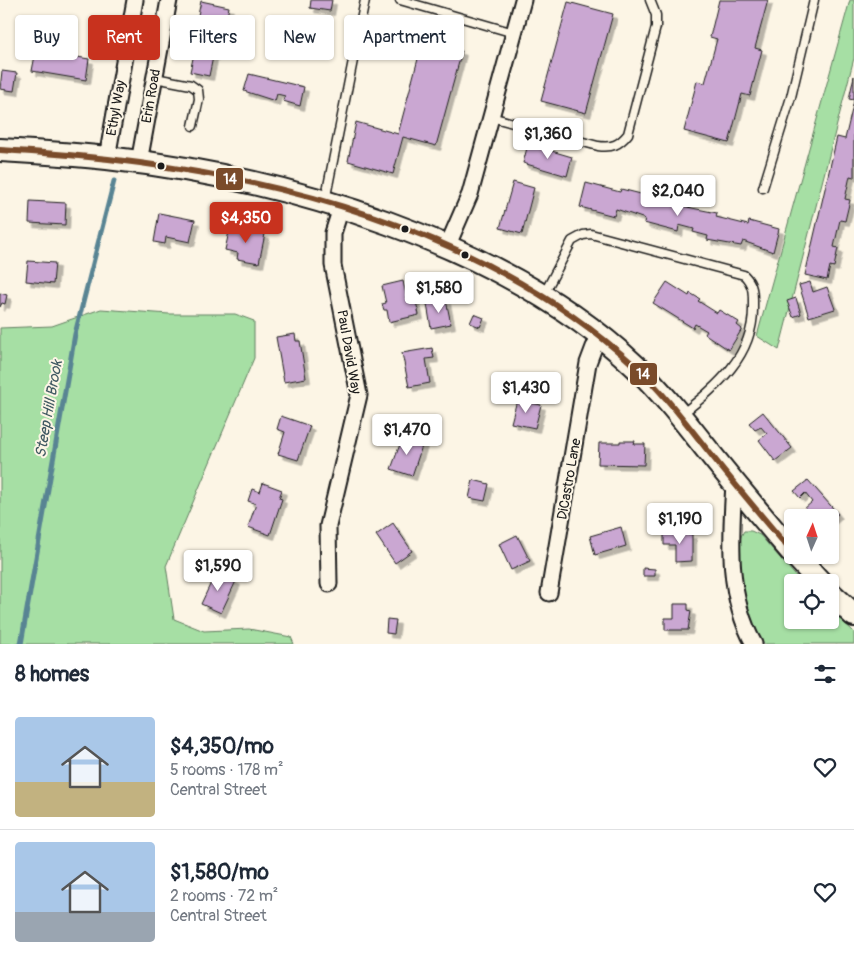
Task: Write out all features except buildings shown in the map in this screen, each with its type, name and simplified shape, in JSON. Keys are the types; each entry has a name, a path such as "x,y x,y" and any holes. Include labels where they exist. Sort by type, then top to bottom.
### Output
{"main road":[{"path":"0,150 139,162 234,180 332,206 447,247 504,274 543,296 601,338 635,367 680,415 784,542"},
{"path":"803,564 813,574"},
{"path":"839,601 854,616"}],"street":[{"name":"Ethyl Way","path":"107,158 135,0"},
{"name":"Erin Road","path":"139,162 169,0"},
{"path":"447,247 470,194 523,0"},
{"name":"Paul David Way","path":"329,584 328,526 359,395 332,265 332,206"},
{"name":"DiCastro Lane","path":"549,593 588,363 592,351 601,338"},
{"path":"734,483 730,548 732,570 736,595 754,644"}],"lane":[{"path":"332,206 329,186 365,0"},
{"path":"400,0 514,33"},
{"path":"491,117 598,146 616,145 622,141 628,134 656,27 656,15 650,0"},
{"path":"763,188 791,97 814,0"},
{"path":"155,78 191,85 198,90 199,99 193,126"},
{"path":"543,296 572,241 583,234 592,234 744,275 752,285 753,294 753,321 746,347 718,384 680,415"}],"green space":[{"path":"850,0 854,0 854,58 779,350 757,336"},
{"path":"101,309 169,314 235,314 254,321 254,358 166,566 174,619 204,631 249,629 291,637 294,644 0,644 0,328 52,326"},
{"path":"744,531 751,531 760,535 794,574 784,574 784,629 839,629 839,618 854,632 854,644 764,644 757,634 745,606 738,572 737,556 739,542"}],"waterway":[{"name":"Steep Hill Brook","path":"21,644 75,334 114,181"}],"transit line":[{"name":"14","path":"0,150 84,156 169,167 254,183 338,205 419,234 497,270 569,314 636,367 674,408 784,542"}]}
